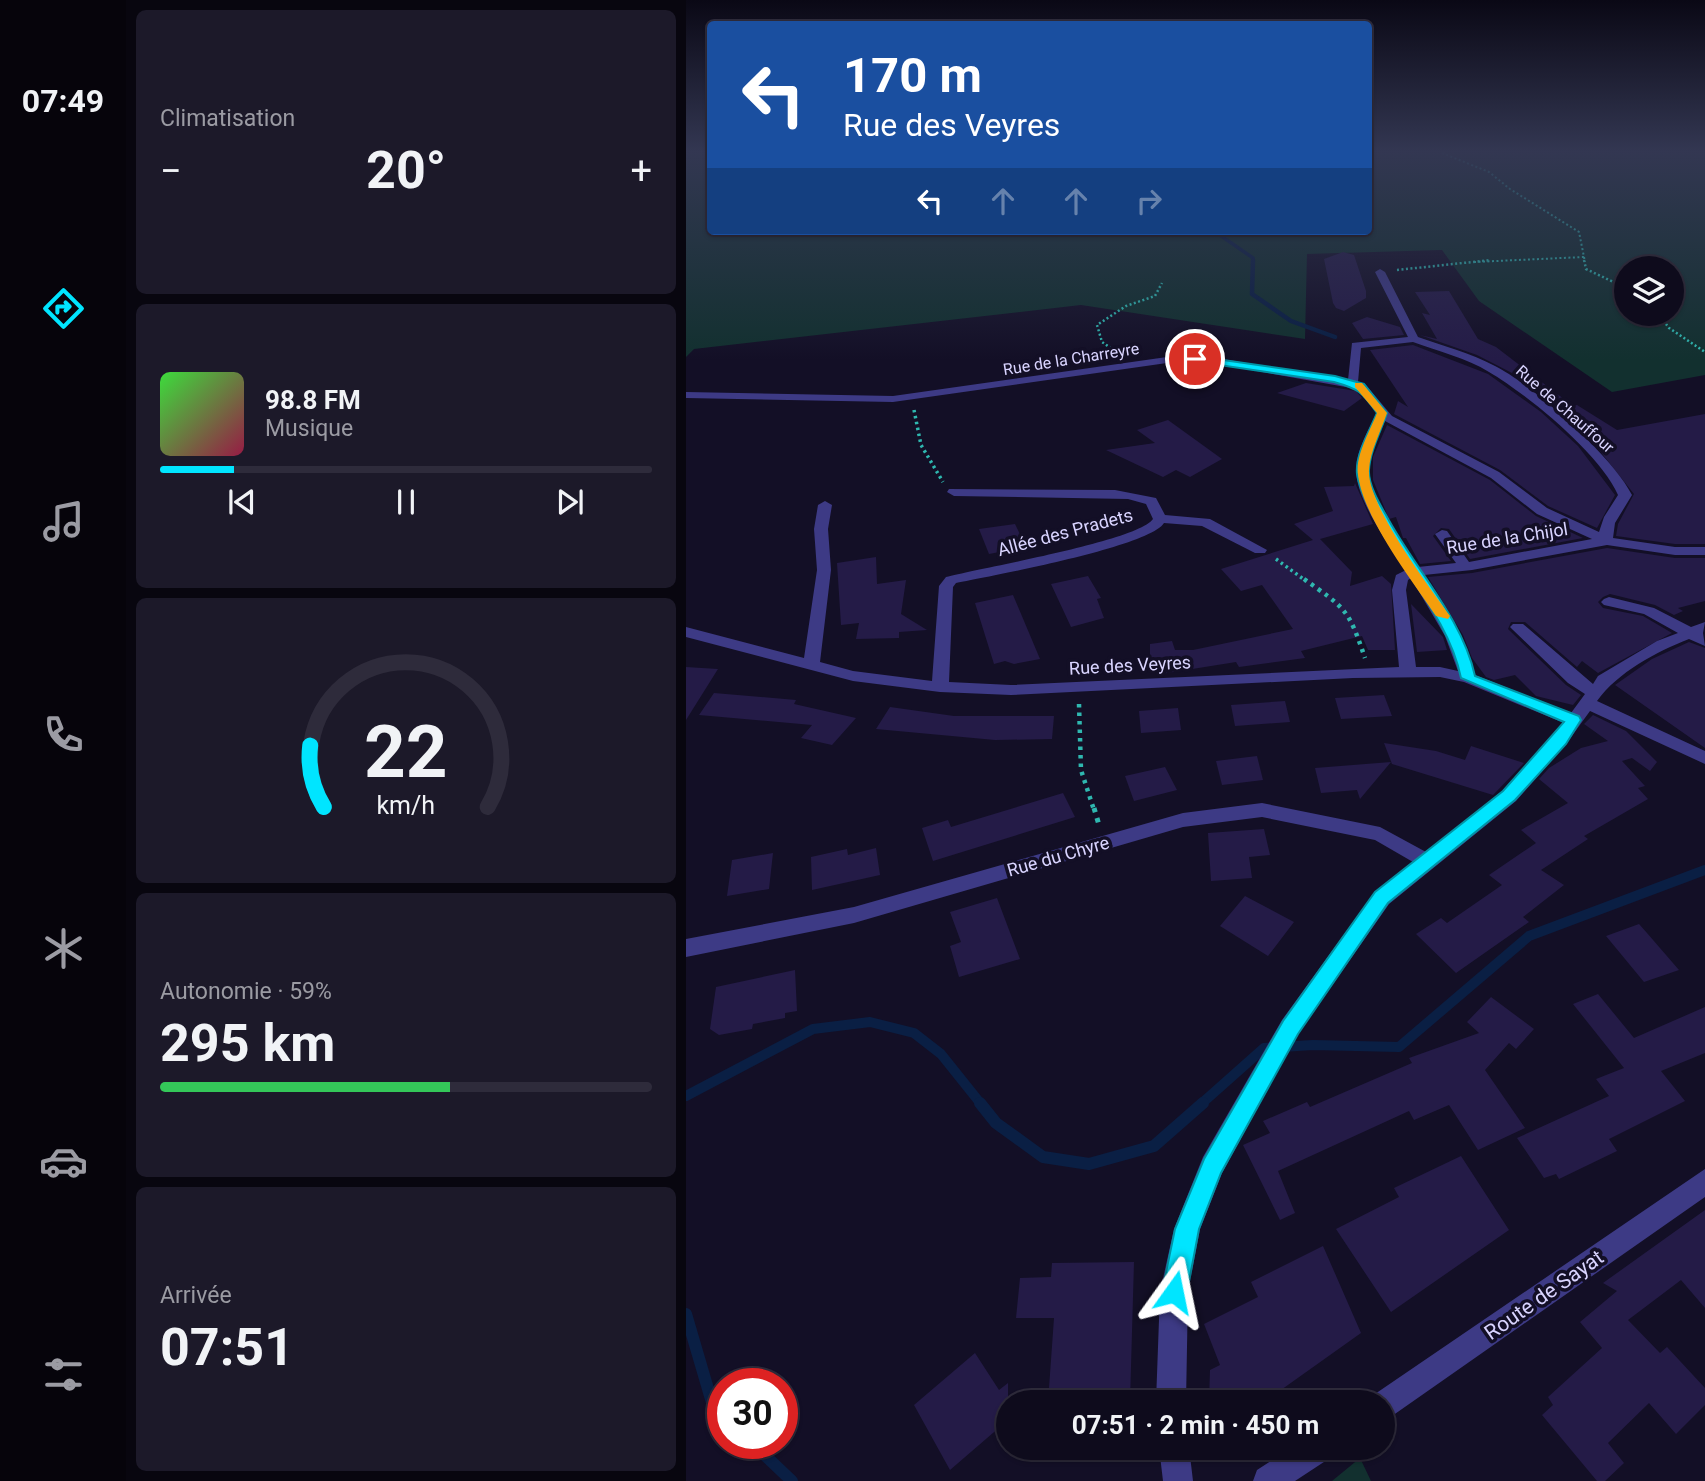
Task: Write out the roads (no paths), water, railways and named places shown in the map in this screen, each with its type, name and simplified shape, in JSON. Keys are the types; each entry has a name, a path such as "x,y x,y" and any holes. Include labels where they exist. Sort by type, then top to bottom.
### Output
{"street":[{"path":"1380,272 1414,339 1356,345 1355,377 1352,383 1366,391 1382,413 1495,475 1542,511 1607,541 1675,551 1705,551"},
{"name":"Rue de Chauffour","path":"1414,339 1492,368 1586,444 1617,478 1625,495 1606,524 1604,530 1607,541"},
{"name":"Rue de la Charreyre","path":"686,396 893,400 1125,366 1195,359 1352,383"},
{"path":"1382,413 1365,459 1363,474 1385,527 1463,655 1468,678"},
{"name":"Allée des Pradets","path":"940,687 946,586 951,580 1037,562 1132,536 1154,528 1160,519 1151,501 1124,493 1050,495 992,491 954,492"},
{"path":"811,666 824,570 821,529 825,505"},
{"path":"1160,519 1205,522 1260,550"},
{"path":"1442,534 1465,566"},
{"name":"Rue de la Chijol","path":"1413,572 1465,566 1607,541"},
{"path":"1408,672 1399,590 1402,578 1413,572"},
{"path":"1609,602 1649,611 1700,634"},
{"path":"1518,628 1590,697 1675,747 1705,758"},
{"name":"Rue des Veyres","path":"686,632 811,666 940,687 1011,691 1440,672 1468,678 1573,720"},
{"path":"1171,1390 1174,1292 1187,1229 1212,1167 1290,1027 1381,898 1509,796 1560,740 1590,697 1629,663 1700,634"},
{"name":"Rue du Chyre","path":"686,948 854,915 1183,820 1262,810 1380,834 1426,861"},
{"name":"Route de Sayat","path":"1395,1397 1705,1182"},
{"path":"1176,1460 1178,1481"},
{"path":"1268,1481 1300,1460"}],"waterway":[{"path":"1220,235 1253,260"},
{"path":"1253,260 1252,294 1291,321 1335,337"},
{"path":"1201,1104 1264,1048 1313,1045 1399,1047 1529,936 1705,870"},
{"path":"686,1096 813,1029 870,1022 914,1033 941,1054 981,1104"},
{"path":"980,1103 996,1123 1043,1157 1089,1164 1154,1146 1203,1103"},
{"path":"686,1314 707,1386"},
{"path":"769,1459 792,1481"}]}
